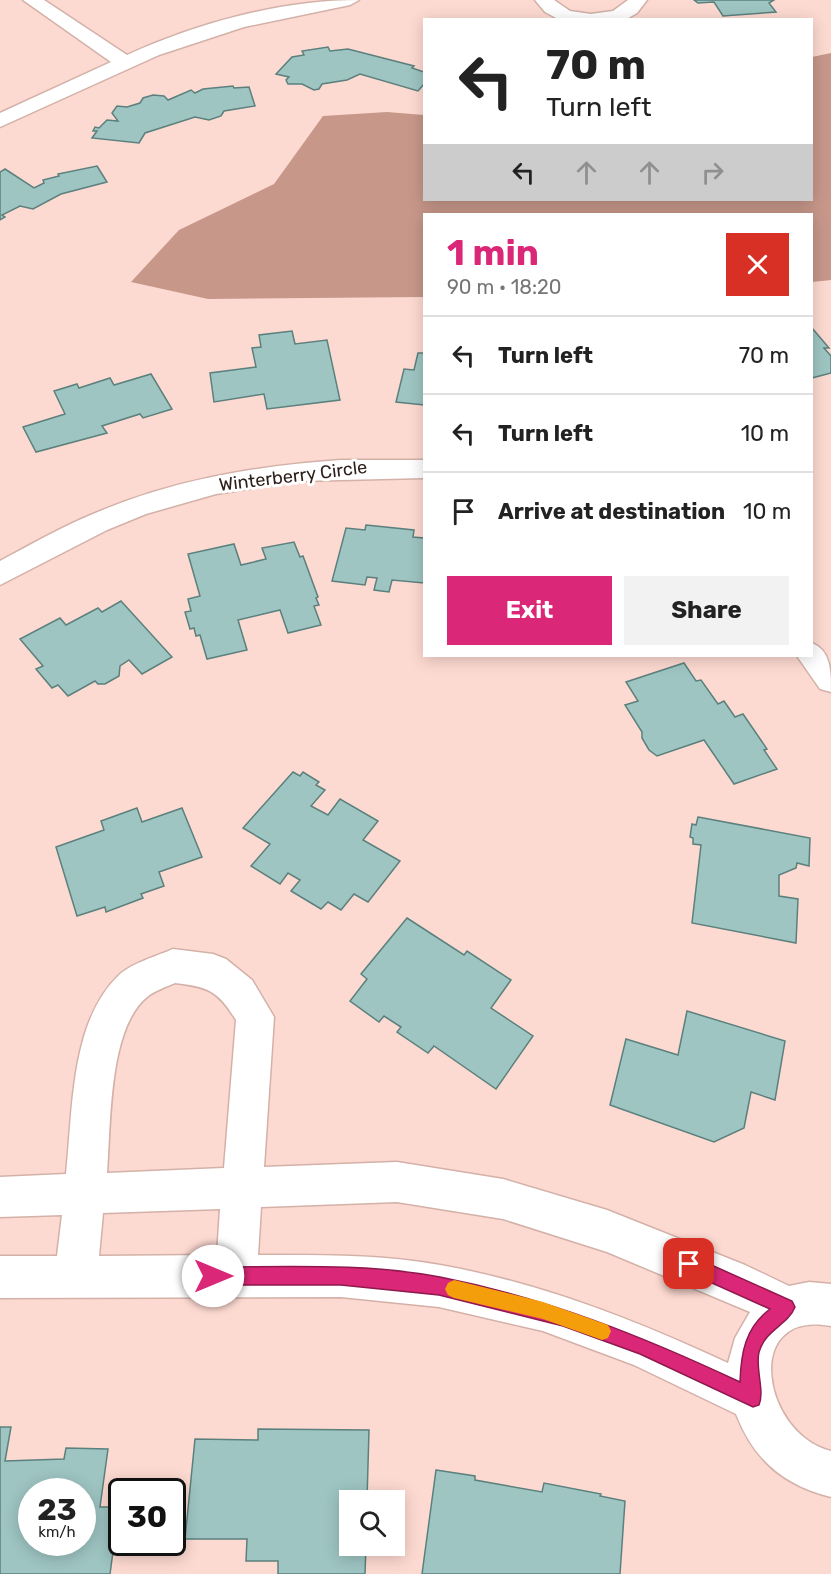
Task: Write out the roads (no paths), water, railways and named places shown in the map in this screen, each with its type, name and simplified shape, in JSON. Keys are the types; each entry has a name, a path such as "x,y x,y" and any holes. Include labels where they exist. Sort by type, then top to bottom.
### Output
{"street":[{"path":"32,0 124,63"},
{"path":"0,121 152,51 240,22 350,0"},
{"path":"544,0 554,10 585,18"},
{"path":"596,18 624,14 635,7 638,0"},
{"name":"Winterberry Circle","path":"0,574 97,523 172,495 240,479 302,472 372,466 423,469"},
{"path":"813,656 831,680"},
{"path":"76,1277 100,1041 113,1009 134,985 173,966 213,971 239,992 255,1017 236,1276"},
{"path":"0,1197 397,1182 503,1199 607,1232 730,1280 786,1307"},
{"path":"0,1277 341,1276 439,1286 543,1310 643,1346 753,1398"},
{"path":"831,1305 814,1301 786,1307 764,1325 750,1351 749,1384 759,1418 780,1448 809,1468 831,1474"}]}
